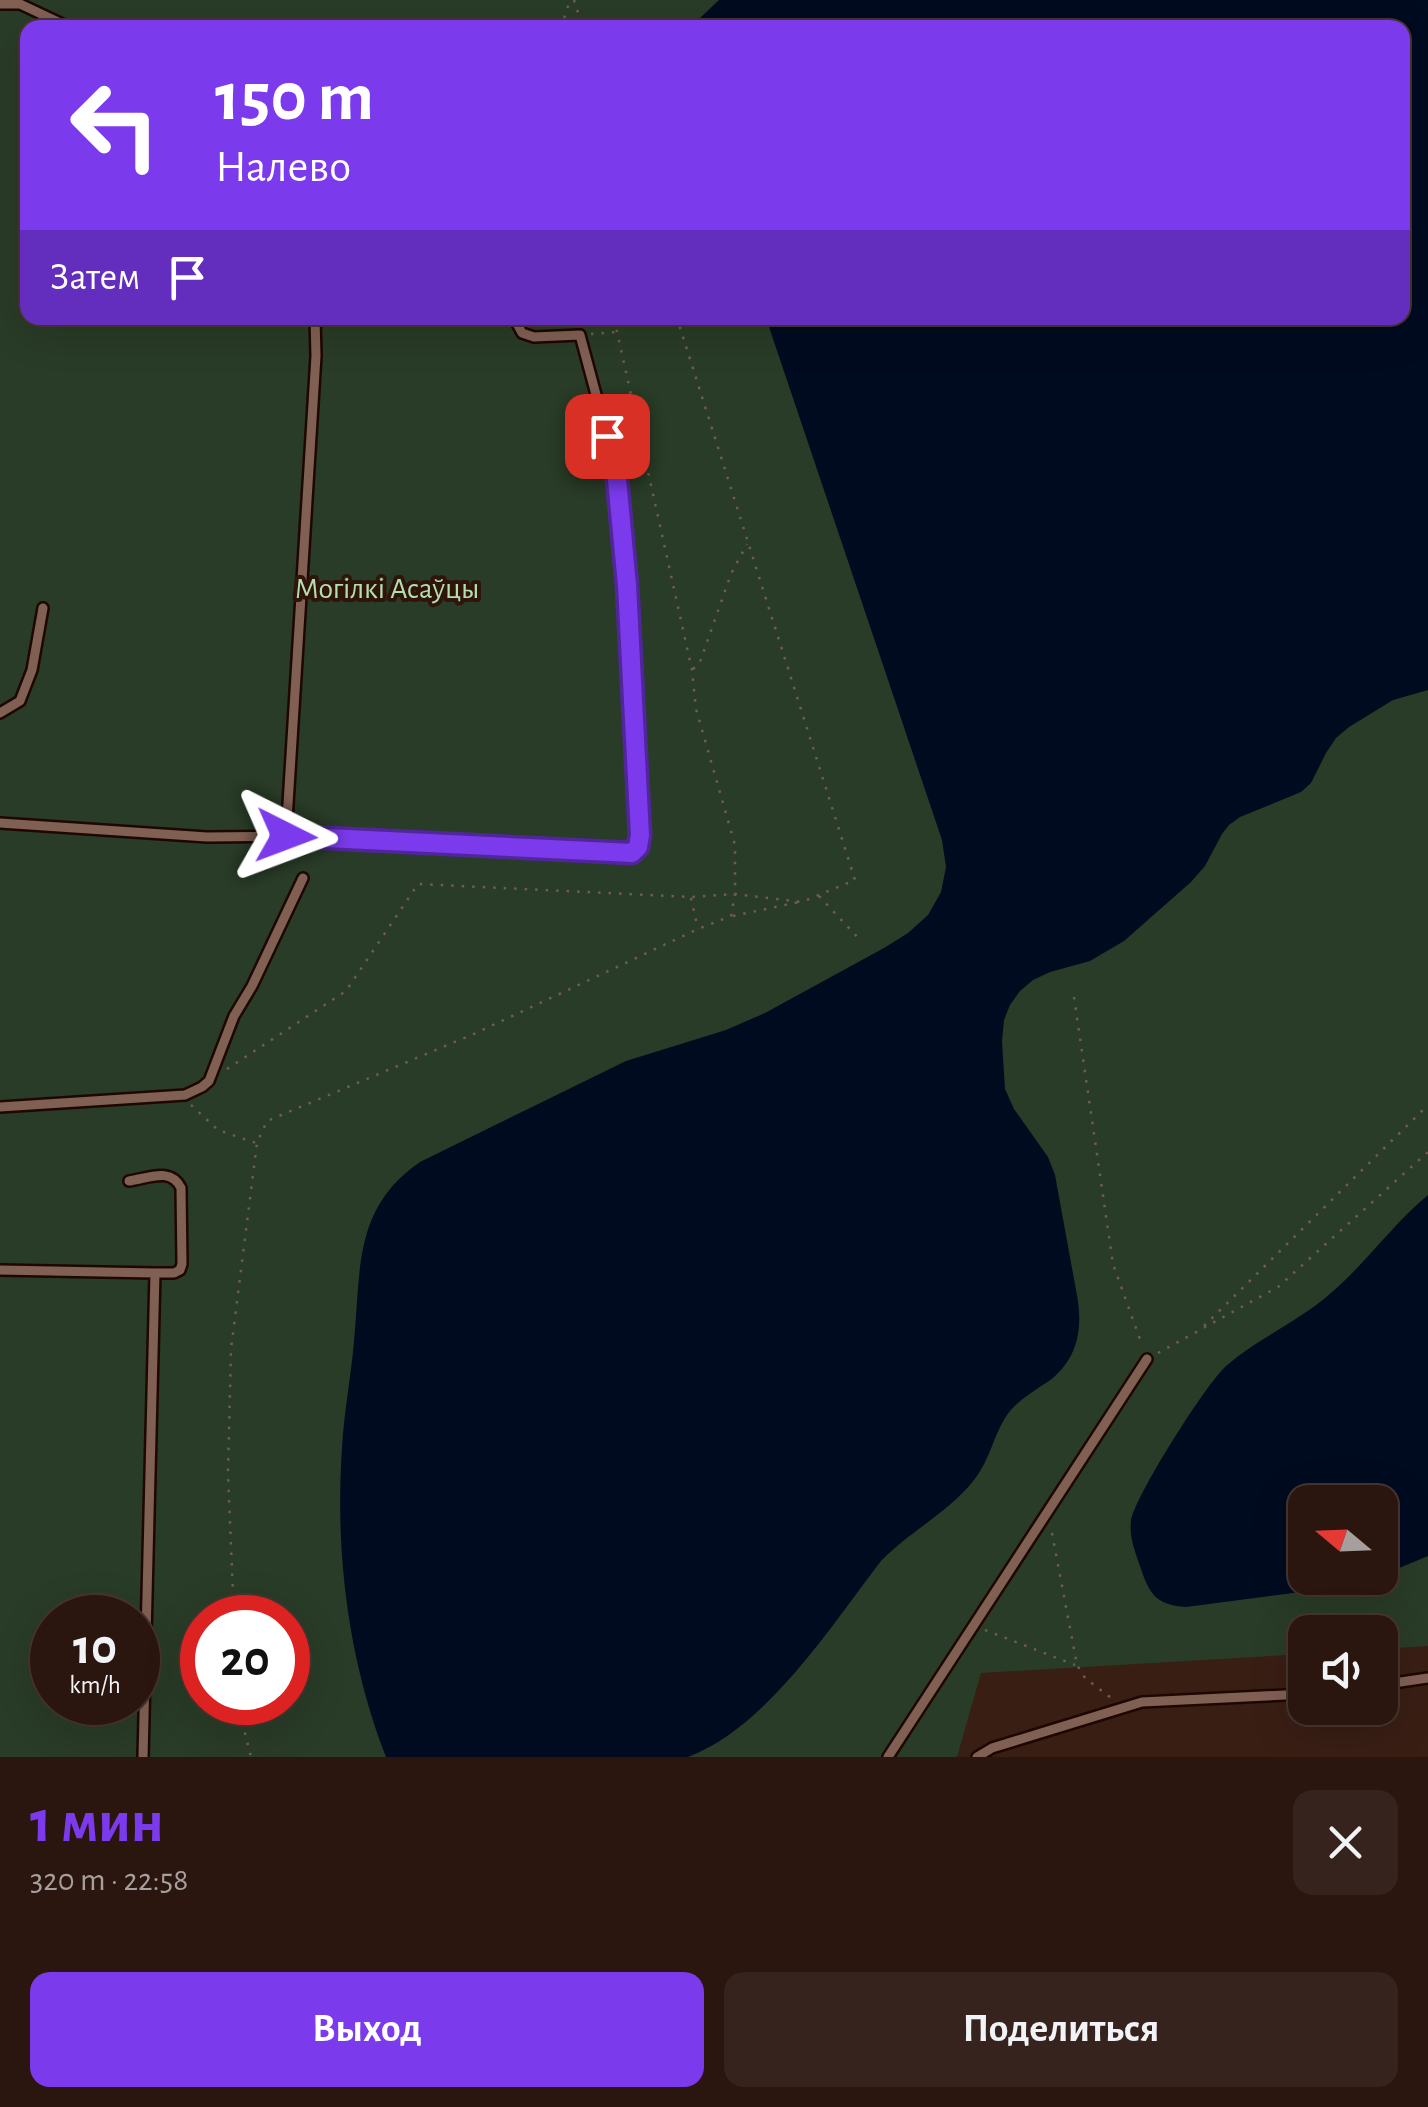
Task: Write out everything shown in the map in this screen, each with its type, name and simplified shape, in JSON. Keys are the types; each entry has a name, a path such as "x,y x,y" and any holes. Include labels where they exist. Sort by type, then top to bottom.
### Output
{"lane":[{"path":"0,4 20,4 54,20"},
{"path":"286,836 315,325"},
{"path":"0,823 207,836 286,836 632,853 638,847 640,835 627,585 616,469 580,336 534,337 522,333 518,325"},
{"path":"0,713 20,701 32,670 43,608"},
{"path":"0,1107 185,1095 202,1087 209,1081 234,1016 303,878"},
{"path":"0,1270 155,1274 180,1270 181,1188 177,1178 170,1174 129,1181"},
{"path":"142,1757 155,1274"},
{"path":"888,1757 1147,1359"},
{"path":"1398,1682 1428,1678"},
{"path":"977,1757 992,1748 1142,1702 1288,1695"}],"path":[{"path":"616,325 692,670 696,709 734,845 732,916"},
{"path":"580,336 617,332"},
{"path":"692,670 700,662 731,574 748,542"},
{"path":"818,896 861,941"},
{"path":"691,897 698,929"},
{"path":"233,1595 228,1474 231,1349 257,1143 267,1121 476,1033 698,929 732,916 802,902"},
{"path":"1074,998 1113,1264 1147,1359 1278,1287 1428,1152"},
{"path":"185,1095 193,1109 218,1130 257,1143"},
{"path":"1200,1330 1428,1105"},
{"path":"1048,1512 1077,1665 1085,1678 1124,1708"},
{"path":"974,1626 1077,1665"},
{"path":"241,1725 251,1757"}],"green space":[{"name":"Могілкі Асаўцы","path":"0,0 1428,0 1428,1646 1398,1648 1398,1615 1288,1615 1288,1655 981,1673 957,1757 0,1757"}],"water":[{"path":"719,0 1428,0 1428,690 1393,700 1349,727 1336,738 1311,783 1301,792 1229,825 1191,882 1124,941 1090,961 1033,980 1010,1005 1002,1041 1005,1089 1055,1175 1078,1301 1076,1343 1061,1370 1010,1411 974,1480 881,1561 819,1644 771,1699 717,1743 688,1757 386,1757 362,1682 347,1605 340,1487 360,1265 364,1242 382,1199 420,1162 626,1061 726,1030 765,1013 884,948 928,915 941,892 946,867 942,840 768,325 1410,325 1410,20 700,18"},
{"path":"1428,1195 1428,1556 1398,1568 1398,1485 1288,1485 1288,1594 1186,1607 1160,1600 1143,1575 1133,1544 1131,1521 1188,1416 1226,1366 1332,1292"}],"route":[{"path":"286,836 632,853 638,847 627,585 616,469 607,436"}]}
